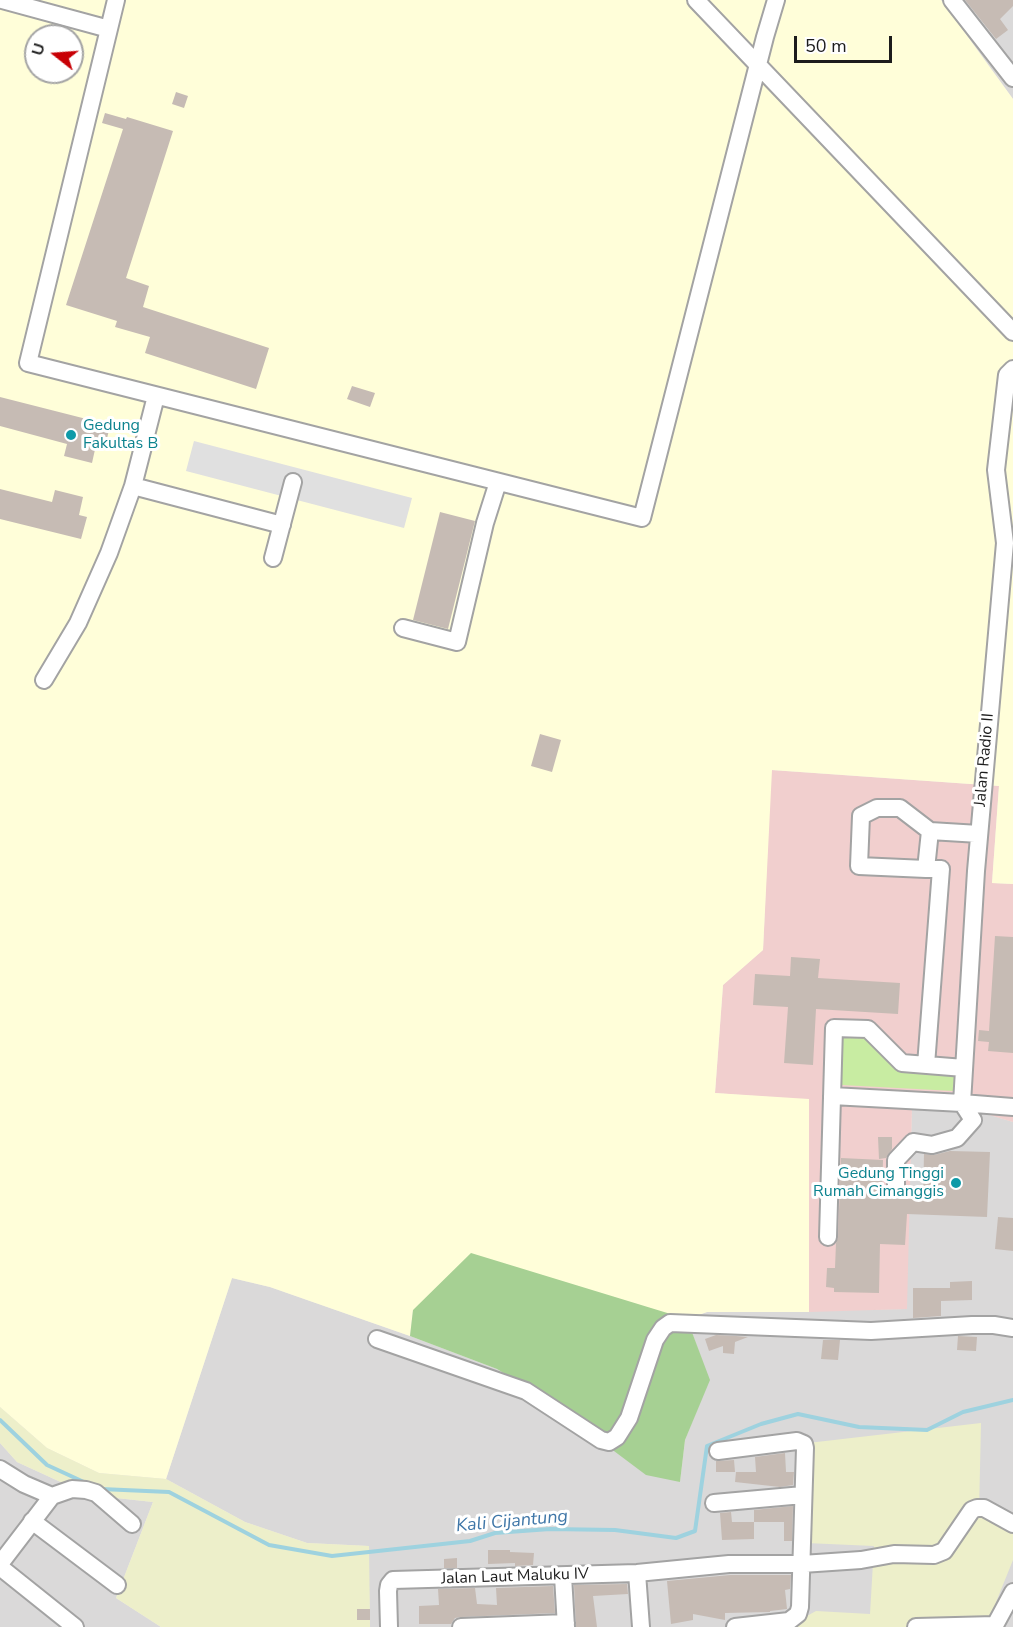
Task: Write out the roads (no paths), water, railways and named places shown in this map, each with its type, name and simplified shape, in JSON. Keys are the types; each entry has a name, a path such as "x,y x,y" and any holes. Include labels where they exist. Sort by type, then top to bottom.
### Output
{"street":[{"path":"2,0 109,29"},
{"path":"116,0 28,363 642,518 770,16 776,0"},
{"path":"696,0 1013,332"},
{"path":"952,0 1013,78"},
{"name":"Jalan Radio II","path":"896,1187 896,1160 913,1142 932,1144 957,1138 973,1120 962,1103 979,834 1005,543 996,470 1007,375 1013,369"},
{"path":"44,680 78,623 109,554 133,486 156,396"},
{"path":"273,558 293,482"},
{"path":"404,628 457,642 485,523 498,482"},
{"path":"133,486 282,525"},
{"path":"926,1065 941,869 858,866 861,816 877,808 900,808 930,831 979,834"},
{"path":"926,869 930,831"},
{"path":"828,1237 834,1028 868,1029 902,1063 964,1068"},
{"path":"832,1096 1013,1107"},
{"path":"377,1339 526,1391 601,1440 609,1442 617,1437 629,1418 655,1340 663,1328 670,1323 872,1331 972,1325 1013,1328"},
{"path":"718,1450 797,1441 802,1442 805,1449 800,1607 794,1618 789,1621 735,1627"},
{"path":"0,1469 24,1484 52,1496"},
{"path":"75,1627 0,1565 52,1496 72,1489 96,1493 132,1524"},
{"path":"714,1503 803,1495"},
{"name":"Jalan Laut Maluku IV","path":"389,1627 388,1591 393,1580 637,1574 729,1564 802,1564 861,1560 894,1554 934,1555 944,1551 972,1510 977,1508 984,1508 1013,1524"},
{"path":"32,1521 117,1585"},
{"path":"637,1574 641,1627"},
{"path":"461,1627 566,1625 563,1576"},
{"path":"916,1627 995,1626 1013,1592"}],"waterway":[{"name":"Kali Cijantung","path":"101,1489 169,1492 269,1545 332,1556 470,1541 495,1533 550,1529 615,1530 676,1538 695,1531 707,1446 761,1424 798,1414 859,1427 927,1430 963,1412 1013,1400"},
{"name":"Kali Cijantung","path":"0,1420 47,1465 86,1483"}],"place":[{"name":"Gedung Fakultas B","path":"71,435"},
{"name":"Gedung Tinggi Rumah Cimanggis","path":"956,1183"}]}
